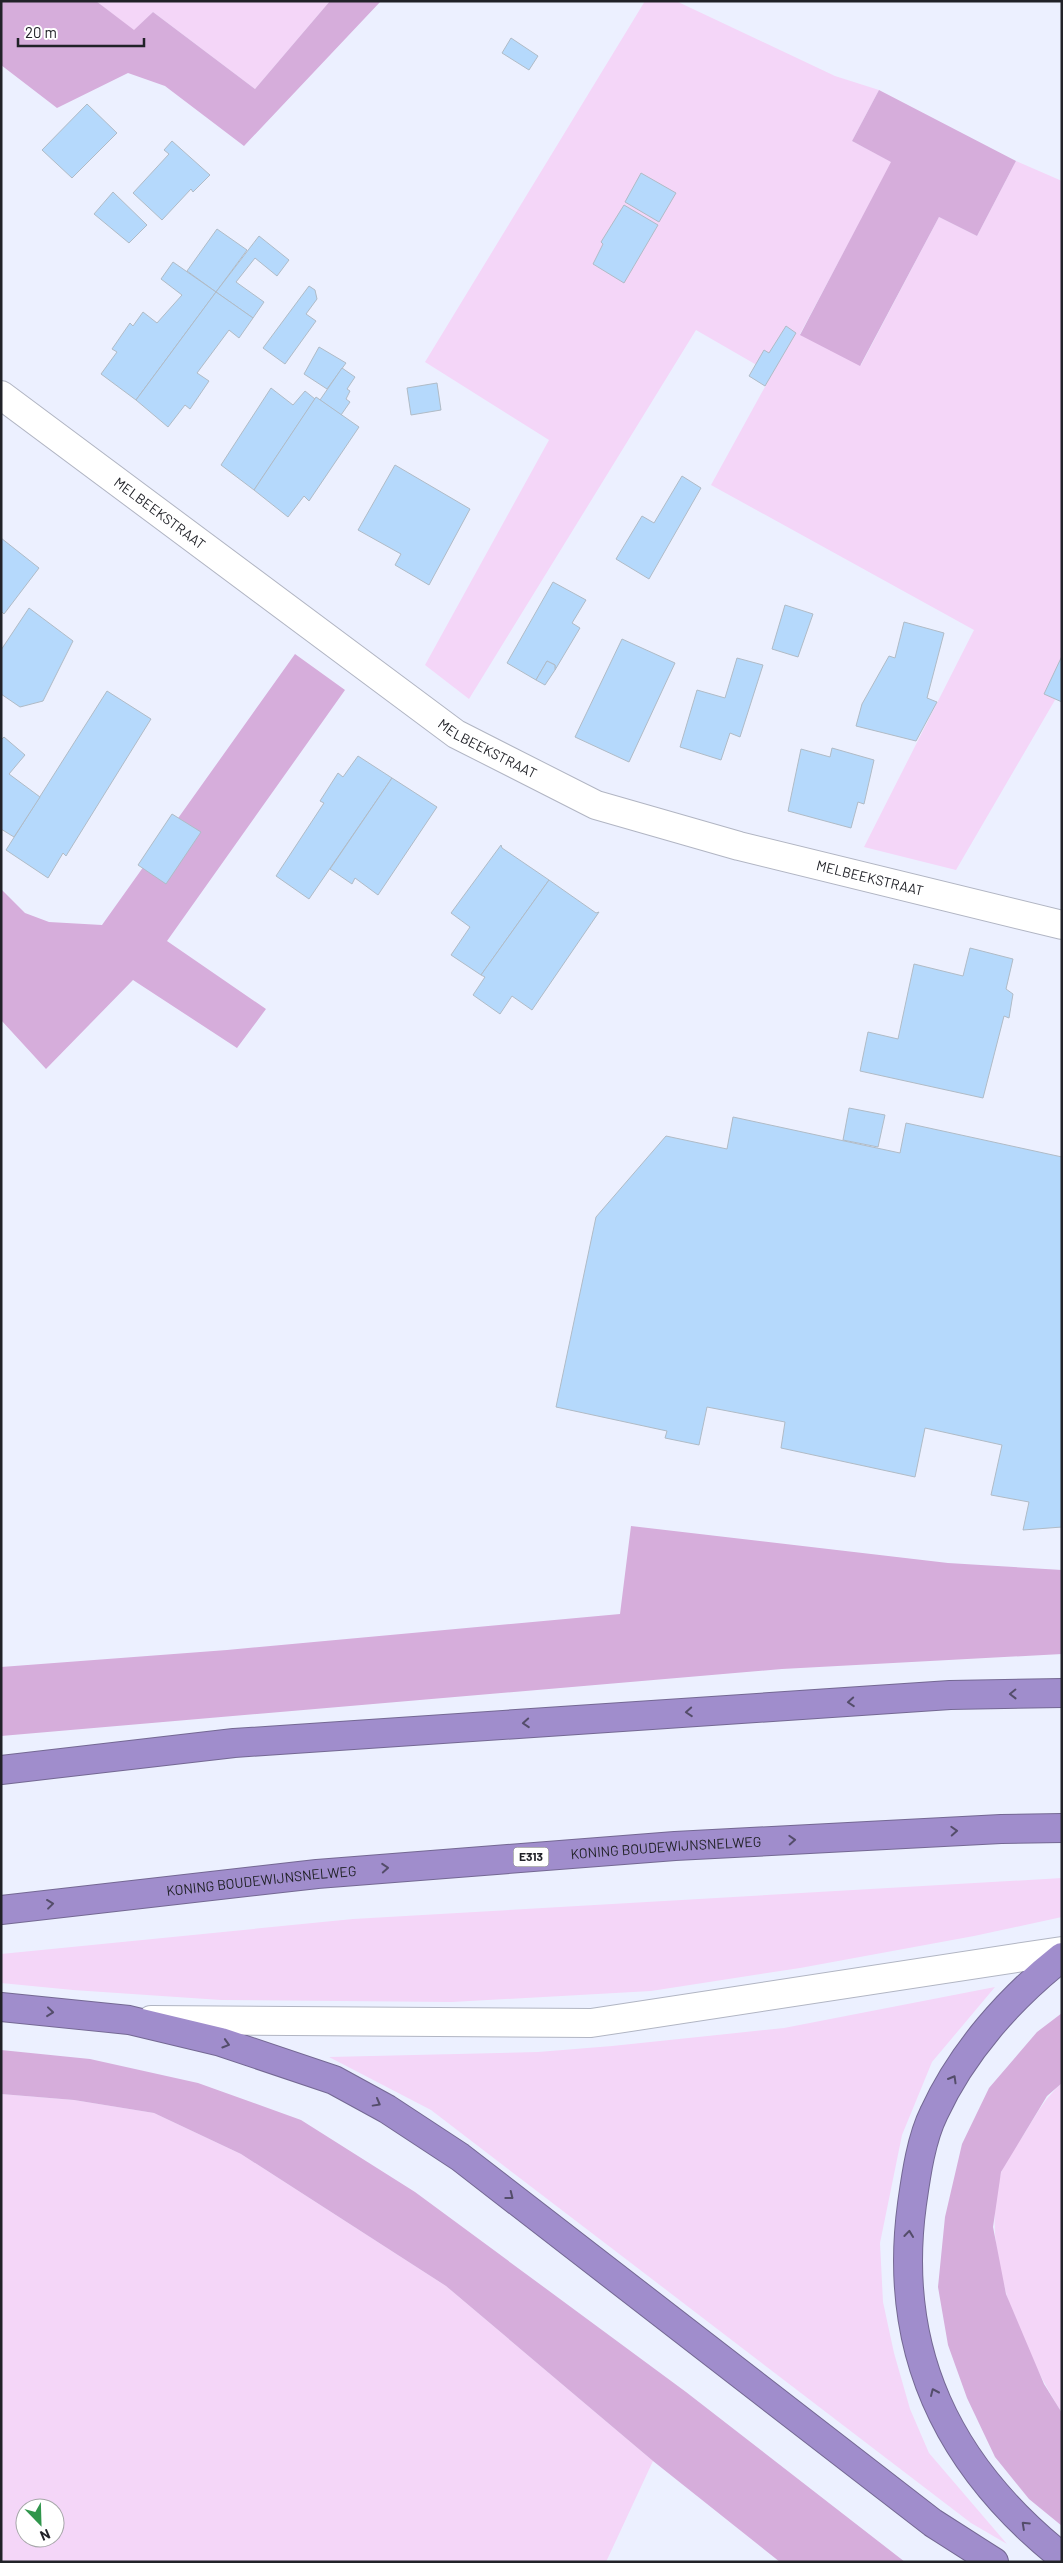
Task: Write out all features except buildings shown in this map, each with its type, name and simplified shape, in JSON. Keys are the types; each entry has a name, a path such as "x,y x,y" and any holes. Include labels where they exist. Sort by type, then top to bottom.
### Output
{"highway":[{"path":"1,1770 244,1742 950,1695 1062,1693"},
{"name":"KONING BOUDEWIJNSNELWEG","path":"1,1910 327,1873 685,1846 1001,1829 1062,1828"},
{"path":"1062,1957 1033,1979 1001,2012 962,2064 933,2114 917,2172 906,2257 908,2296 916,2341 929,2380 948,2425 969,2462 1010,2511 1062,2557"},
{"path":"1,2007 129,2020 221,2042 334,2080 387,2109 460,2157 933,2523 994,2562"}],"street":[{"name":"MELBEEKSTRAAT","path":"1,395 456,734 596,805 739,846 1062,925"},
{"path":"129,2020 591,2022 1062,1951"}],"shaded area":[{"path":"1,1 96,1 134,30 153,12 255,89 330,1 381,1 244,146 165,86 128,73 57,108 1,65"},
{"path":"96,1 330,1 255,89 153,12 134,31"},
{"path":"645,1 676,1 835,76 879,90 852,141 892,162 800,334 861,365 939,217 977,236 1016,161 1062,181 1062,688 956,870 864,847 974,630 711,485 772,374 696,330 469,699 425,665 549,440 425,362"},
{"path":"879,90 1016,161 977,236 939,217 860,366 800,335 891,162 852,141"},
{"path":"295,654 345,690 167,941 266,1009 237,1048 133,980 46,1069 1,1020 1,889 25,913 49,922 102,925"},
{"path":"631,1526 948,1563 1062,1570 1062,1654 782,1669 1,1736 1,1667 227,1650 620,1614"},
{"path":"1062,1878 1062,1917 974,1936 800,1968 651,1991 452,2002 221,2000 1,1983 1,1954 353,1919"},
{"path":"995,1987 932,2062 902,2135 880,2243 883,2302 894,2353 910,2409 929,2453 1007,2544 971,2523 431,2110 329,2057 538,2052 784,2028"},
{"path":"1062,2013 1062,2083 1047,2096 1001,2172 993,2227 1006,2294 1044,2384 1062,2413 1062,2526 1029,2499 995,2457 967,2398 948,2345 938,2287 945,2217 962,2144 989,2088 1037,2032"},
{"path":"1,2050 90,2059 198,2083 301,2120 415,2192 686,2392 905,2562 780,2562 653,2461 446,2286 241,2154 154,2113 74,2100 1,2094"},
{"path":"1062,2083 1062,2413 1032,2359 1007,2297 999,2266 995,2234 995,2203 1001,2173 1009,2157 1042,2106"},
{"path":"1,2094 74,2100 154,2113 241,2154 446,2286 653,2461 606,2562 1,2562"}]}
